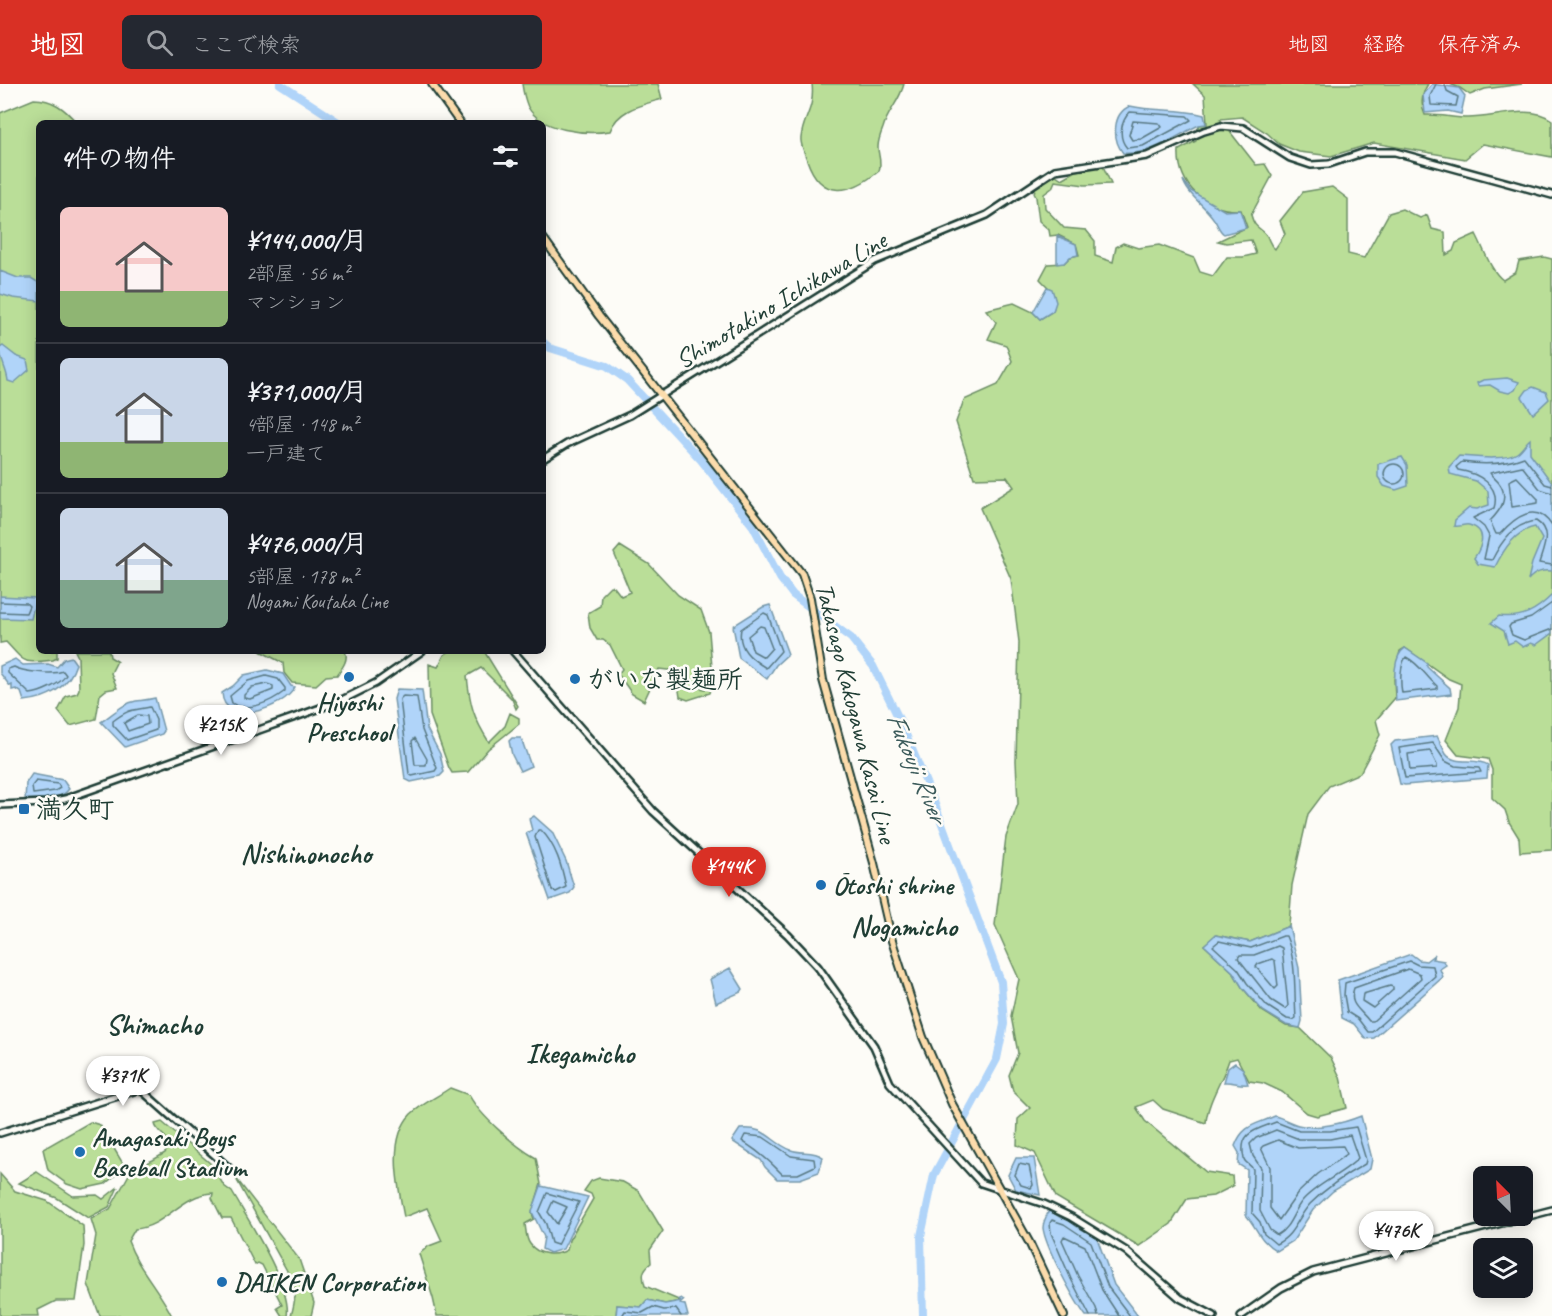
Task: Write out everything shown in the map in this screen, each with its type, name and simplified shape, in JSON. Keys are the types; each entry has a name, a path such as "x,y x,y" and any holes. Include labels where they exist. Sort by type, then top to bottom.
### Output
{"main road":[{"path":"432,84 458,120"},
{"name":"Shimotakino Ichikawa Line","path":"546,457 567,444 630,415 875,261 987,215 1055,170 1147,156 1221,126 1243,128 1290,158 1311,165 1329,164 1365,152 1395,152 1552,195"},
{"name":"Takasago Kakogawa Kasai Line","path":"546,242 593,308 795,563 805,580 811,601 823,680 874,863 892,941 923,1037 959,1118 1029,1242 1064,1316"},
{"path":"0,805 45,803 65,799 304,714 342,700 376,683 418,654"},
{"path":"516,654 653,811 788,935 818,967 874,1046 890,1083 981,1183 1044,1204 1108,1239 1180,1298 1214,1316"},
{"path":"0,1133 140,1089 228,1167"},
{"path":"1241,1316 1281,1288 1313,1272 1552,1210"}],"green space":[{"path":"522,84 658,84 662,99 631,109 619,118 610,131 589,132 565,130 546,122 546,120 534,115 524,96"},
{"path":"812,84 904,84 880,137 879,171 858,185 838,190 829,188 813,173 801,140 812,100"},
{"path":"1193,84 1428,84 1422,99 1425,115 1468,118 1522,112 1543,115 1552,120 1552,157 1483,144 1465,159 1374,143 1331,156 1299,152 1279,144 1267,133 1242,117 1220,119 1256,165 1265,164 1272,176 1251,215 1256,226 1267,236 1275,249 1285,234 1280,221 1303,192 1332,187 1348,199 1348,254 1364,258 1389,213 1402,209 1420,218 1427,215 1432,229 1445,232 1446,255 1453,251 1456,243 1476,234 1491,265 1503,280 1516,272 1519,261 1544,257 1552,259 1552,850 1520,852 1519,838 1505,810 1492,798 1492,770 1488,759 1458,755 1446,740 1459,707 1461,684 1449,679 1405,648 1400,651 1394,679 1395,698 1376,720 1380,735 1360,773 1329,786 1308,814 1292,885 1289,926 1250,942 1216,935 1204,945 1233,972 1262,1011 1286,1026 1300,1028 1331,1058 1340,1077 1347,1108 1317,1116 1307,1113 1282,1092 1263,1083 1249,1081 1237,1058 1229,1060 1209,1107 1206,1123 1163,1109 1153,1100 1136,1107 1145,1121 1206,1172 1232,1176 1233,1186 1213,1196 1187,1199 1171,1224 1139,1246 1056,1197 1035,1153 1017,1145 1018,1119 1030,1108 1013,1091 1009,1075 1018,1053 1011,1016 1019,979 995,925 1006,837 1018,804 1016,761 1019,642 1011,579 980,508 1014,487 1007,477 974,478 956,422 964,400 998,385 1012,361 1006,345 988,339 996,322 986,310 1014,303 1033,312 1040,319 1053,311 1055,300 1052,292 1040,279 1048,264 1064,263 1070,257 1079,255 1076,244 1058,235 1050,236 1049,230 1039,221 1034,193 1036,185 1056,175 1062,179 1076,171 1103,166 1111,184 1085,185 1055,181 1052,188 1044,194 1045,208 1064,228 1086,230 1095,241 1095,256 1113,262 1116,247 1123,243 1138,248 1159,245 1194,258 1200,272 1213,276 1227,257 1256,254 1251,240 1226,243 1218,241 1247,227 1241,210 1216,206 1205,201 1196,194 1183,174 1179,150 1196,141 1199,125 1207,124 1205,95"},
{"path":"1450,84 1522,84 1485,89 1470,95"},
{"path":"34,99 41,99 58,106 74,120 36,120 36,654 57,654 57,658 35,662 21,658 6,642 0,643 0,113"},
{"path":"620,546 649,564 678,595 701,610 709,632 712,667 707,675 698,681 700,688 711,690 710,693 688,700 680,697 676,671 659,669 644,701 632,694 618,674 622,669 610,645 603,640 597,640 590,628 588,613 600,606 601,595 610,586 614,587 621,596 630,592 614,553"},
{"path":"76,654 110,654 110,657 117,661 111,673 117,688 106,690 100,695 96,719 70,726 58,711 66,696 77,693 79,689"},
{"path":"266,654 345,654 346,658 337,675 326,676 316,685 292,683 284,673 283,663"},
{"path":"486,654 518,706 516,709 512,699 481,668 467,676 473,710 489,742 505,726 510,713 519,718 519,724 488,749 468,772 452,773 430,715 429,664 438,667 444,655"},
{"path":"450,1088 469,1095 481,1112 499,1130 536,1158 541,1184 532,1213 534,1219 525,1224 528,1240 533,1248 547,1254 567,1250 569,1240 593,1199 591,1194 584,1191 591,1181 599,1178 623,1182 639,1191 663,1231 650,1250 651,1263 646,1268 643,1279 645,1286 681,1301 665,1304 647,1300 641,1307 617,1305 616,1316 437,1316 419,1254 429,1246 442,1241 427,1208 404,1217 396,1163 399,1136 411,1114"},
{"name":"Amagasaki Boys Baseball Stadium","path":"90,1122 100,1125 125,1167 105,1184 82,1189 67,1184 48,1170 43,1149"},
{"path":"162,1122 211,1164 224,1186 232,1192 276,1271 287,1303 287,1316 282,1316 277,1308 282,1305 262,1265 258,1263 255,1265 231,1218 222,1218 212,1198 213,1193 182,1204 156,1223 135,1229 128,1241 137,1261 172,1316 100,1316 88,1284 96,1235 91,1219 110,1209 132,1169 165,1153 170,1145 155,1124"},
{"path":"37,1172 73,1196 97,1195 103,1199 118,1187 109,1207 88,1218 57,1198 19,1183"},
{"path":"0,1174 15,1191 47,1201 83,1226 84,1245 76,1301 56,1301 38,1310 39,1316 0,1316"},
{"path":"235,1177 299,1259 314,1303 311,1316 291,1316 295,1297 291,1278"}],"water":[{"path":"1432,84 1459,88 1465,96 1461,114 1448,111 1425,113 1423,95"},
{"path":"1130,106 1204,115 1206,124 1199,125 1153,148 1123,153 1117,141 1116,127 1120,115"},
{"path":"1183,180 1191,191 1225,211 1240,210 1246,228 1224,234 1220,231 1215,220 1188,190"},
{"path":"1057,236 1076,244 1078,255 1070,257 1064,263 1057,264"},
{"path":"0,271 18,278 31,278 36,281 36,301 0,294"},
{"path":"1047,287 1052,289 1056,302 1053,311 1040,319 1033,312"},
{"path":"3,346 16,356 27,360 29,370 14,383 8,381 2,361 0,348"},
{"path":"1507,378 1519,382 1515,390 1509,393 1490,385 1478,386 1477,383 1483,380"},
{"path":"1533,387 1546,392 1549,399 1533,414 1522,397 1527,390"},
{"path":"1530,439 1530,453 1552,483 1552,571 1539,572 1528,580 1542,539 1535,527 1522,532 1506,547 1495,567 1478,564 1474,558 1482,539 1479,531 1469,525 1454,526 1455,520 1469,508 1477,509 1489,505 1488,491 1476,481 1450,474 1449,467 1459,456 1489,458 1512,455"},
{"path":"1402,457 1407,465 1408,486 1396,490 1384,486 1378,477 1378,464"},
{"path":"1552,595 1552,633 1536,645 1531,643 1523,647 1515,641 1508,644 1504,631 1491,623 1499,616 1507,617 1528,613"},
{"path":"0,596 36,598 31,619 0,618"},
{"path":"770,605 788,654 776,665 767,679 739,658 733,626"},
{"path":"1405,648 1427,663 1427,667 1450,688 1451,694 1396,701 1396,665"},
{"path":"71,657 76,664 63,685 33,700 24,701 21,692 16,689 12,690 12,685 10,686 0,673 0,666 15,659 23,665 48,664 57,667 64,659"},
{"path":"267,670 283,674 291,686 295,687 289,695 268,708 255,711 233,710 225,704 222,693 244,675"},
{"path":"397,689 422,690 427,729 440,754 444,772 440,776 411,782 405,779 394,699"},
{"path":"155,698 164,731 162,734 125,747 101,722 127,704"},
{"path":"1437,736 1450,758 1488,765 1487,778 1400,784 1391,745 1395,741"},
{"path":"512,738 521,738 531,766 520,771 512,755 509,741"},
{"path":"32,774 63,780 69,789 55,798 25,801 26,783"},
{"path":"534,816 552,832 566,861 574,887 570,893 550,900 526,833 532,830 529,819"},
{"path":"1289,926 1299,968 1302,1021 1300,1028 1286,1025 1263,1011 1242,987 1233,972 1204,945 1215,935 1250,942"},
{"path":"1411,954 1419,960 1426,961 1435,954 1432,959 1444,961 1446,965 1440,969 1443,977 1374,1038 1366,1039 1354,1024 1342,1018 1338,980"},
{"path":"730,968 743,989 716,1003 710,979"},
{"path":"1235,1063 1243,1069 1248,1084 1224,1082 1228,1068"},
{"path":"1275,1116 1298,1125 1313,1127 1361,1116 1372,1159 1370,1169 1333,1191 1313,1210 1293,1241 1277,1251 1262,1239 1246,1215 1247,1170 1238,1164 1239,1153 1235,1146 1246,1129"},
{"path":"740,1129 762,1132 791,1150 823,1157 819,1172 800,1179 777,1179 761,1160 732,1141"},
{"path":"1016,1158 1034,1158 1040,1195 1016,1190 1008,1175"},
{"path":"541,1186 588,1197 563,1249 550,1253 542,1249 544,1237 532,1212"},
{"path":"1049,1210 1097,1238 1114,1285 1138,1316 1086,1316 1061,1273 1045,1236 1043,1225"},
{"path":"679,1299 684,1300 680,1304 685,1305 688,1316 616,1316 617,1305 641,1307 647,1300 665,1304 681,1301"}],"waterway":[{"name":"Fukouji River","path":"280,84 335,120"},
{"name":"Fukouji River","path":"546,345 550,348 607,366 627,380 701,460 753,526 780,578 793,595 851,638 873,666 902,725 934,802 1001,982 1004,1024 997,1059 934,1175 921,1236 923,1316"}],"place":[{"name":"Hiyoshi Preschool","path":"349,677"},
{"name":"がいな製麺所","path":"575,679"},
{"name":"満久町","path":"24,809"},
{"name":"Ōtoshi shrine","path":"821,885"},
{"name":"Amagasaki Boys Baseball Stadium","path":"80,1152"},
{"name":"DAIKEN Corporation","path":"222,1282"}],"district":[{"name":"Nishinonocho","path":"306,853"},
{"name":"Nogamicho","path":"904,926"},
{"name":"Shimacho","path":"154,1024"},
{"name":"Ikegamicho","path":"580,1053"}]}
